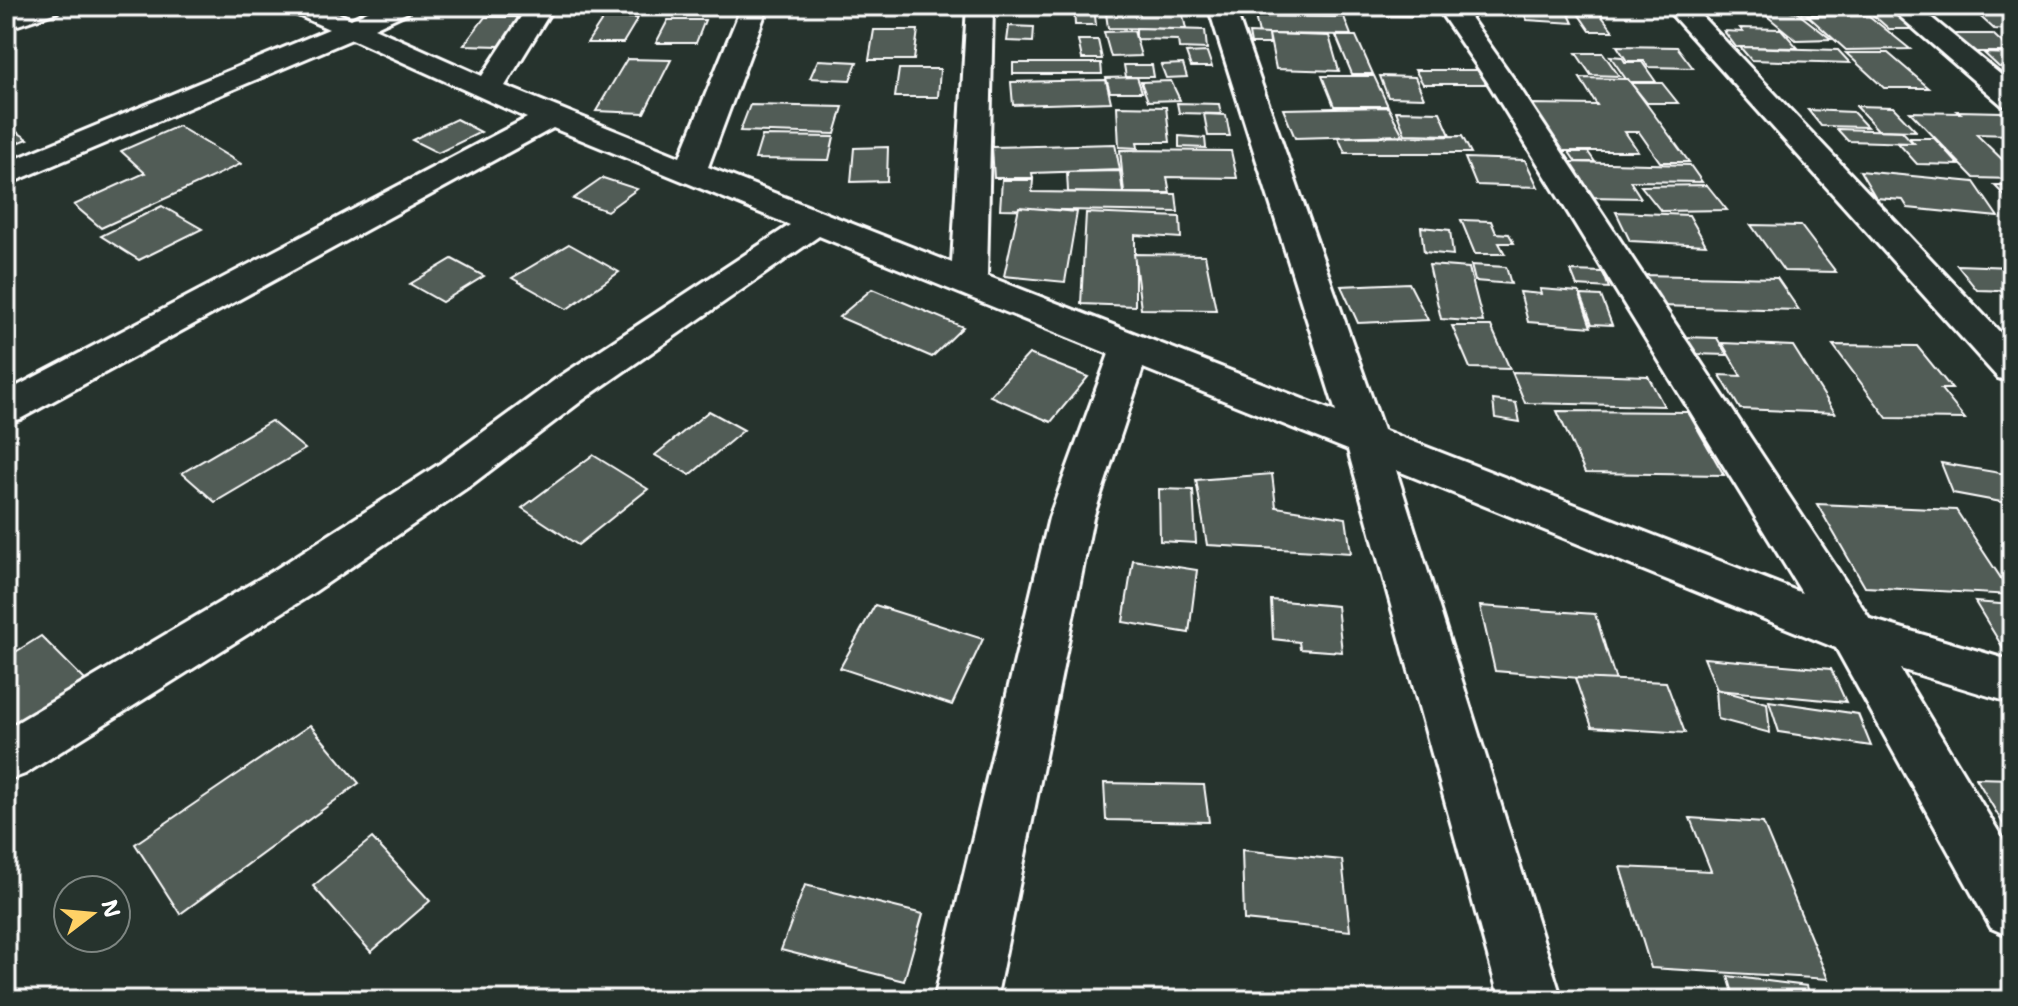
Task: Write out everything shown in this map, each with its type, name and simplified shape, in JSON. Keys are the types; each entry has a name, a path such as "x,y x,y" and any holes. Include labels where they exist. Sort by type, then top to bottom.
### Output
{"street":[{"path":"6,21 48,6"},
{"path":"300,6 551,117 1853,634 2012,682"},
{"path":"6,175 399,6"},
{"path":"489,88 541,6"},
{"path":"690,172 755,6"},
{"path":"969,282 980,6"},
{"path":"1221,6 1366,441 1531,1000"},
{"path":"1449,6 1501,81 1853,634 2012,908"},
{"path":"1677,6 2012,369"},
{"path":"1901,6 2012,99"},
{"path":"6,409 551,117"},
{"path":"6,757 293,582 456,474 583,380 819,221"},
{"path":"965,1000 1071,518 1131,347"}],"building":[{"path":"1074,6 1094,6 1096,25 1075,25"},
{"path":"1105,6 1181,6 1186,29 1108,28"},
{"path":"1241,6 1285,6 1289,15 1244,15"},
{"path":"1338,6 1414,6 1418,16 1342,14"},
{"path":"1794,6 1888,6 1916,29 1889,29 1872,14 1802,14"},
{"path":"1521,7 1567,10 1573,23 1527,20"},
{"path":"1575,9 1597,10 1613,31 1590,31"},
{"path":"1973,10 2012,12 2012,30 1994,29"},
{"path":"1795,11 1831,39 1796,40 1762,12"},
{"path":"1868,15 1910,49 1846,50 1808,16"},
{"path":"1255,16 1344,17 1351,35 1259,34"},
{"path":"485,17 520,17 500,46 464,45"},
{"path":"604,17 638,18 623,43 587,43"},
{"path":"668,20 705,20 696,43 656,43"},
{"path":"1009,26 1034,27 1033,42 1007,41"},
{"path":"1136,28 1205,30 1207,49 1179,48 1178,40 1136,39"},
{"path":"1740,28 1781,29 1798,48 1736,47 1724,31 1743,32"},
{"path":"874,30 918,30 914,60 869,60"},
{"path":"1134,31 1141,56 1111,57 1104,32"},
{"path":"1249,33 1269,34 1270,44 1251,44"},
{"path":"1269,34 1329,36 1339,71 1276,69"},
{"path":"1953,34 1993,34 2012,52 1974,52"},
{"path":"1336,36 1356,36 1373,74 1352,74"},
{"path":"1078,40 1098,40 1102,59 1082,59"},
{"path":"1617,46 1677,47 1693,68 1648,67 1644,61 1627,61"},
{"path":"1740,47 1838,50 1850,63 1751,60"},
{"path":"1207,52 1212,67 1191,67 1186,53"},
{"path":"1576,53 1603,53 1619,76 1591,75"},
{"path":"1846,53 1888,53 1929,88 1884,88"},
{"path":"1984,53 2012,54 2012,68 1999,67"},
{"path":"1610,56 1622,57 1625,62 1642,62 1656,82 1628,82"},
{"path":"627,59 671,60 644,113 596,111"},
{"path":"818,60 857,62 850,80 810,78"},
{"path":"1013,63 1101,63 1102,74 1013,74"},
{"path":"1183,64 1187,77 1166,78 1161,65"},
{"path":"1124,65 1152,65 1154,77 1126,77"},
{"path":"899,69 940,69 938,97 895,97"},
{"path":"1415,70 1481,70 1490,84 1423,84"},
{"path":"1322,76 1374,76 1388,106 1334,106"},
{"path":"1380,76 1415,77 1424,98 1388,97"},
{"path":"1137,77 1142,92 1110,92 1106,78"},
{"path":"1580,78 1628,79 1689,162 1660,162 1639,132 1625,132 1638,151 1559,151 1532,104 1597,105"},
{"path":"1106,80 1111,102 1013,105 1011,82"},
{"path":"1171,81 1180,100 1148,101 1141,82"},
{"path":"1631,83 1662,83 1678,103 1647,103"},
{"path":"1177,103 1219,104 1221,114 1179,113"},
{"path":"750,105 843,107 835,134 740,131"},
{"path":"1117,106 1166,107 1170,142 1137,142 1138,148 1119,147"},
{"path":"1856,106 1893,107 1916,131 1878,130"},
{"path":"1388,107 1403,135 1295,138 1283,109"},
{"path":"1808,110 1853,112 1867,127 1821,126"},
{"path":"1396,111 1440,112 1450,135 1405,134"},
{"path":"1957,111 2003,112 2012,120 2012,135 1976,134 2012,169 2012,179 1974,178 1910,112 1960,113"},
{"path":"1204,114 1226,115 1230,136 1208,136"},
{"path":"456,119 481,132 438,153 412,140"},
{"path":"6,125 28,139 6,147"},
{"path":"178,126 241,164 101,228 74,205 145,173 121,151"},
{"path":"1837,129 1902,131 1913,143 1848,141"},
{"path":"762,136 834,137 829,160 755,159"},
{"path":"1179,136 1205,138 1206,148 1179,147"},
{"path":"1462,136 1471,153 1345,153 1338,137"},
{"path":"1909,138 1934,138 1959,165 1917,164 1898,143 1914,143"},
{"path":"1115,144 1120,170 1032,173 1033,178 994,178 992,147"},
{"path":"888,147 887,181 851,182 854,148"},
{"path":"1120,150 1231,151 1237,178 1167,177 1170,193 1124,193"},
{"path":"1569,152 1588,152 1595,162 1576,162"},
{"path":"1465,158 1525,160 1538,187 1476,185"},
{"path":"1567,162 1690,165 1702,182 1630,181 1641,198 1588,197"},
{"path":"1120,171 1123,193 1068,192 1067,172"},
{"path":"1860,171 1974,182 1998,217 1908,208 1903,200 1876,198"},
{"path":"603,178 637,189 607,211 573,199"},
{"path":"1002,180 1033,180 1032,192 1176,194 1178,212 1000,209"},
{"path":"1707,185 1727,210 1661,211 1641,186"},
{"path":"1994,185 2012,185 2012,203"},
{"path":"162,206 202,229 139,260 101,236"},
{"path":"1019,207 1077,212 1065,282 1004,276"},
{"path":"1616,212 1689,215 1706,245 1630,241"},
{"path":"1086,213 1180,217 1181,238 1135,235 1135,306 1081,304"},
{"path":"1461,220 1491,221 1496,233 1509,234 1514,243 1499,243 1505,254 1475,254"},
{"path":"1751,225 1801,226 1836,272 1784,271"},
{"path":"1421,227 1450,230 1453,255 1424,252"},
{"path":"569,244 619,272 567,309 512,278"},
{"path":"1134,254 1205,255 1216,310 1141,309"},
{"path":"452,259 484,276 442,302 410,284"},
{"path":"1429,265 1469,268 1483,322 1441,319"},
{"path":"1471,265 1506,267 1511,284 1475,281"},
{"path":"1957,265 2012,267 2012,291 1977,290"},
{"path":"1571,271 1603,272 1609,288 1577,286"},
{"path":"1642,275 1777,278 1799,310 1660,306"},
{"path":"1409,283 1428,320 1358,323 1341,286"},
{"path":"872,289 963,327 932,357 839,317"},
{"path":"1540,289 1579,292 1591,327 1528,322 1520,292 1541,294"},
{"path":"1581,295 1601,296 1612,325 1592,324"},
{"path":"1452,326 1491,326 1510,369 1470,368"},
{"path":"1683,337 1717,338 1727,355 1693,354"},
{"path":"1722,343 1793,346 1835,413 1740,409 1720,375 1741,376"},
{"path":"1833,345 1917,346 1952,389 1941,389 1965,419 1887,418"},
{"path":"1029,354 1088,377 1051,422 990,396"},
{"path":"1512,372 1648,376 1664,406 1525,403"},
{"path":"1493,400 1516,403 1520,422 1495,418"},
{"path":"709,411 744,430 690,475 655,455"},
{"path":"1557,411 1688,412 1724,475 1585,473"},
{"path":"271,421 305,449 215,502 182,473"},
{"path":"593,455 648,489 578,545 522,508"},
{"path":"1941,463 2012,475 2012,504 1953,493"},
{"path":"1272,474 1276,507 1346,518 1351,553 1207,545 1196,480"},
{"path":"1159,489 1193,490 1196,543 1160,541"},
{"path":"1817,504 1956,510 2012,595 1865,587"},
{"path":"1133,560 1197,570 1189,633 1123,622"},
{"path":"1271,600 1337,606 1342,652 1300,649 1299,642 1273,639"},
{"path":"1975,602 2012,605 2012,661 2011,661"},
{"path":"875,605 983,639 952,705 840,668"},
{"path":"1480,606 1595,614 1616,681 1495,671"},
{"path":"41,636 85,680 6,734 6,658"},
{"path":"1704,658 1831,669 1846,702 1717,690"},
{"path":"1575,678 1666,682 1685,733 1592,727"},
{"path":"1716,689 1767,703 1770,733 1718,719"},
{"path":"1769,701 1858,714 1871,746 1779,732"},
{"path":"310,725 359,783 180,914 135,844"},
{"path":"1976,778 2012,779 2012,837 2011,837"},
{"path":"1104,783 1204,785 1209,822 1106,820"},
{"path":"1690,818 1763,823 1828,979 1651,968 1620,867 1711,871"},
{"path":"372,838 430,901 371,952 313,886"},
{"path":"1242,850 1342,860 1350,931 1244,920"},
{"path":"805,885 923,914 904,981 781,950"},
{"path":"1728,976 1807,986 1811,1000 1735,1000"}]}
